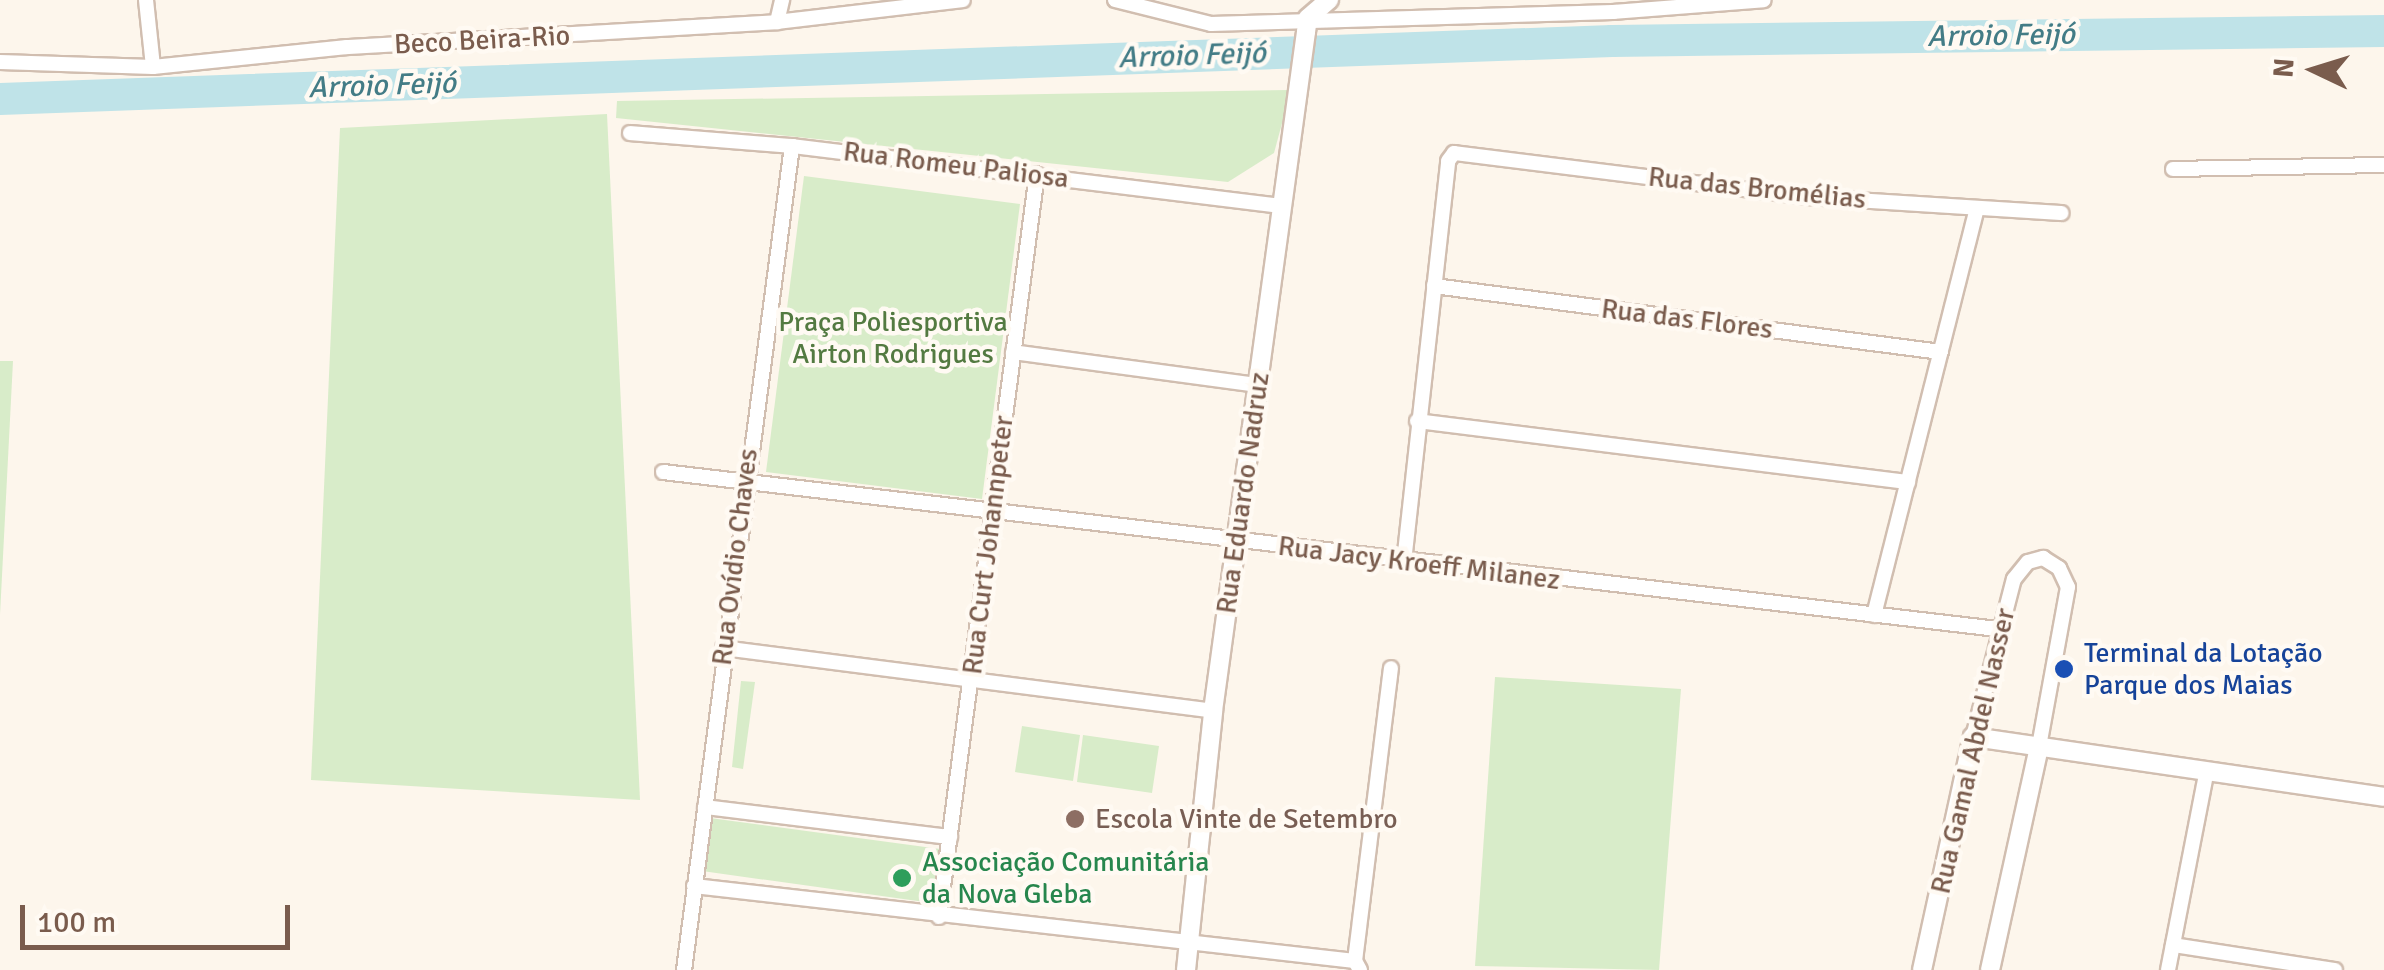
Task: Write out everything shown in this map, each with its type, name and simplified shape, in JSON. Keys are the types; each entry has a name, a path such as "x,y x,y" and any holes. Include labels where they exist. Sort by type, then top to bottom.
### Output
{"street":[{"path":"146,0 153,67"},
{"path":"777,22 782,0"},
{"name":"Beco Beira-Rio","path":"0,62 153,67 347,47 777,22 963,0"},
{"path":"1115,0 1212,24 1307,25 1764,0"},
{"path":"1307,25 1329,0"},
{"name":"Rua Eduardo Nadruz","path":"1186,970 1213,711 1307,25"},
{"name":"Rua Romeu Paliosa","path":"630,133 792,146 1282,206"},
{"name":"Rua Ovídio Chaves","path":"684,970 744,481 792,146"},
{"name":"Rua das Bromélias","path":"1434,286 1454,153 1807,197 2061,213"},
{"path":"2173,169 2384,165"},
{"name":"Rua Curt Johannpeter","path":"939,917 1037,174"},
{"path":"1874,615 1977,209"},
{"path":"1404,562 1434,286"},
{"name":"Rua das Flores","path":"1434,286 1941,352"},
{"path":"1013,352 1257,385"},
{"path":"1417,421 1908,482"},
{"name":"Rua Jacy Kroeff Milanez","path":"663,472 1404,562 1998,628"},
{"name":"Rua Gamal Abdel Nasser","path":"1922,970 1998,628 2014,580 2028,562 2043,558 2060,568 2068,587 1990,970"},
{"path":"723,648 1213,711"},
{"path":"694,886 1357,965 1391,668"},
{"path":"1973,737 2206,774 2384,796"},
{"path":"2168,970 2206,774"},
{"path":"705,807 950,837"},
{"path":"2173,945 2331,970"}],"green space":[{"path":"1291,90 1274,153 1228,182 616,118 617,101"},
{"path":"607,114 640,800 311,780 340,128"},
{"name":"Praça Poliesportiva Airton Rodrigues","path":"804,176 1020,204 982,499 766,472"},
{"path":"0,361 13,361 0,615"},
{"path":"1495,677 1681,689 1659,970 1475,966"},
{"path":"741,681 755,682 743,769 732,767"},
{"path":"1022,726 1080,735 1073,781 1015,772"},
{"path":"1083,735 1159,746 1152,793 1077,782"},
{"path":"710,818 940,849 932,903 702,871"}],"waterway":[{"name":"Arroio Feijó","path":"0,99 1612,41 2384,31"}],"place":[{"name":"Terminal da Lotação Parque dos Maias","path":"2064,669"},
{"name":"Escola Vinte de Setembro","path":"1075,819"},
{"name":"Associação Comunitária da Nova Gleba","path":"902,878"}]}
